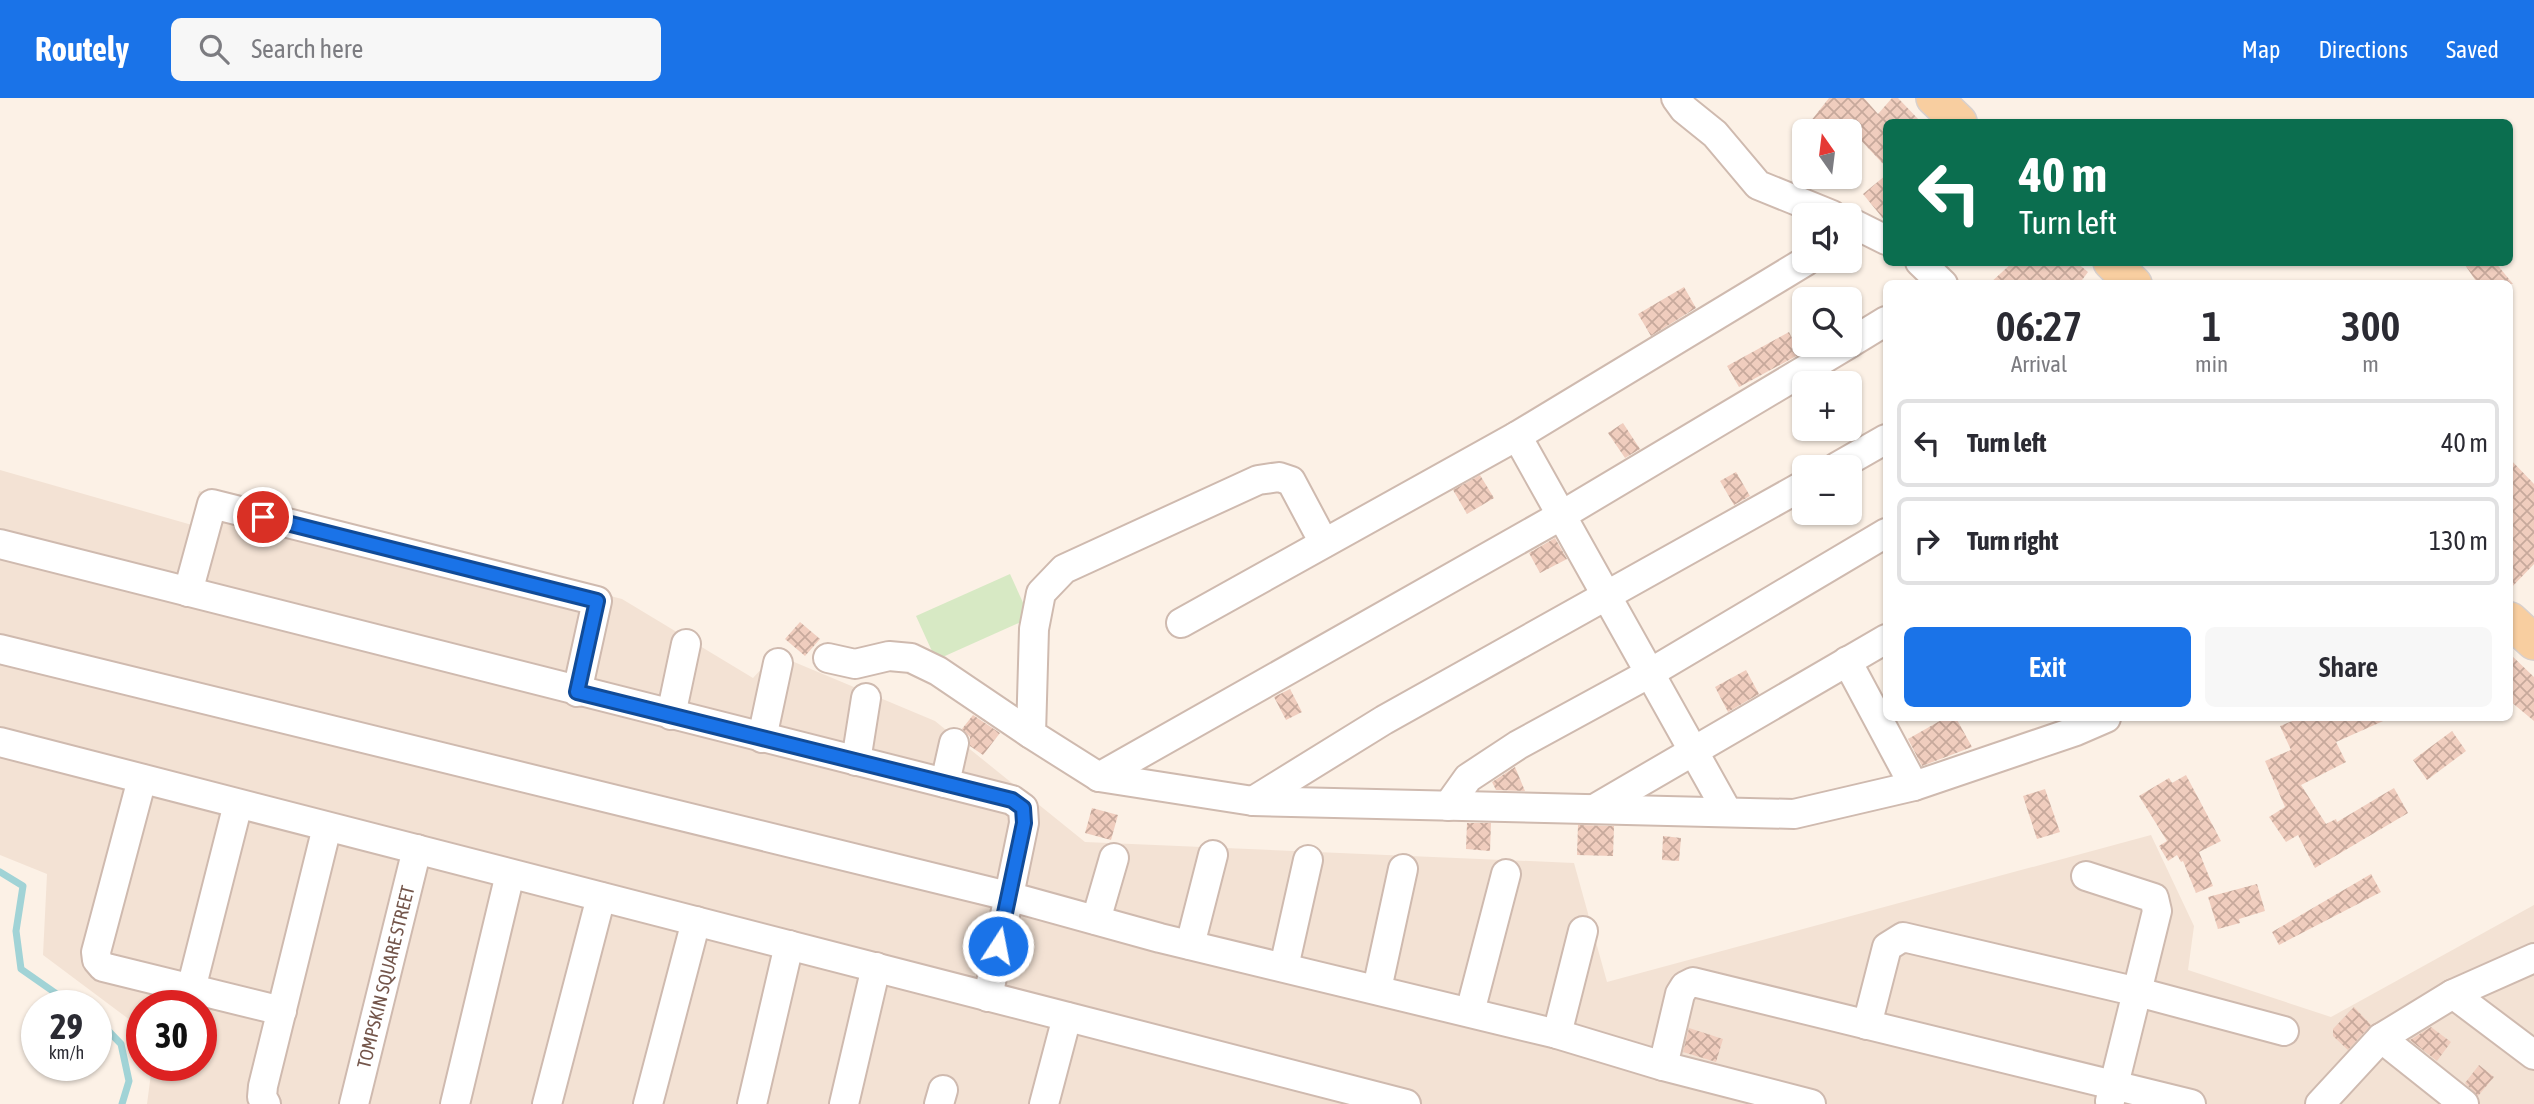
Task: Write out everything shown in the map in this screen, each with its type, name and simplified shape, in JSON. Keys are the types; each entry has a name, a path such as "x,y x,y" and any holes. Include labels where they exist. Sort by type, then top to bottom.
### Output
{"main road":[{"path":"1934,98 1956,119"},
{"path":"2114,266 2130,280"},
{"path":"2513,623 2534,642"}],"street":[{"path":"1676,98 1684,109 1716,134 1758,185 1802,203"},
{"path":"1924,266 1939,280"},
{"path":"1181,623 1517,436 1792,269"},
{"path":"1862,336 1883,323"},
{"path":"1099,777 1562,515 1826,357"},
{"path":"1517,436 1727,811"},
{"path":"1858,455 1883,441"},
{"path":"1031,734 1034,629 1041,593 1064,569 1258,480 1279,477 1291,481 1324,543"},
{"path":"1253,802 1384,720 1792,492"},
{"path":"188,592 212,504 597,601 577,692"},
{"path":"1448,806 1468,778 1508,751 1650,673 1883,535"},
{"path":"0,544 1012,800 1023,808 1024,823 988,997"},
{"path":"1594,809 1883,641"},
{"path":"671,715 686,644"},
{"path":"0,649 1008,896 1191,945 1557,1034 1663,1066 1811,1104"},
{"path":"828,659 855,664 889,656 911,658 939,671 1099,777 1253,802 1794,814 1914,786 2073,724"},
{"path":"1847,661 1914,786"},
{"path":"762,738 778,663"},
{"path":"856,761 866,698"},
{"path":"0,742 1406,1104"},
{"path":"945,783 954,743"},
{"path":"142,779 96,952 97,960 103,967 282,1011"},
{"path":"191,989 238,804"},
{"path":"266,1104 262,1097 263,1086 327,827"},
{"name":"TOMPSKIN SQUARE STREET","path":"354,1104 417,849"},
{"path":"1191,945 1213,855"},
{"path":"1096,920 1114,858"},
{"path":"1284,967 1308,860"},
{"path":"1377,989 1403,869"},
{"path":"456,1104 510,874"},
{"path":"1469,1013 1506,874"},
{"path":"2087,876 2154,898 2157,911 2112,1095"},
{"path":"547,1104 601,897"},
{"path":"648,1104 696,922"},
{"path":"1557,1034 1583,931"},
{"path":"1867,1025 1887,947 1903,937 2138,992 2284,1031"},
{"path":"752,1104 789,945"},
{"path":"2322,1103 2381,1038 2453,994 2534,958"},
{"path":"844,1104 876,967"},
{"path":"1663,1066 1679,994 1685,986 1693,982 1867,1025 2112,1095 2191,1104"},
{"path":"2453,994 2534,1055"},
{"path":"1044,1104 1066,1017"},
{"path":"2381,1038 2464,1104"}],"shaded area":[{"path":"0,470 192,525 199,491 622,599 753,678 775,654 935,721 1085,842 1574,863 1607,982 2151,835 2194,926 2188,970 2331,1017 2534,905 2534,1104 147,1104 150,1081 217,1081 217,990 126,990 126,1017 112,1007 112,990 90,990 43,955 47,874 0,855"}],"green space":[{"path":"1010,574 1030,618 936,660 916,616"}],"building":[{"path":"1829,98 1864,98 1878,114 1892,98 1898,98 1918,119 1883,119 1883,164 1862,142 1862,119 1812,119"},
{"path":"1883,177 1883,218 1863,194"},
{"path":"2009,266 2081,266 2088,272 2082,280 1993,280"},
{"path":"2466,266 2498,266 2510,280 2475,280"},
{"path":"1684,287 1696,308 1651,336 1638,314"},
{"path":"1789,332 1792,338 1792,357 1794,357 1739,387 1727,366"},
{"path":"1623,423 1640,449 1625,458 1608,433"},
{"path":"2513,462 2534,484 2534,564 2513,586"},
{"path":"1736,472 1750,496 1734,505 1720,481"},
{"path":"1480,475 1494,498 1467,514 1453,490"},
{"path":"1555,538 1567,559 1540,573 1529,553"},
{"path":"800,622 820,639 805,656 785,639"},
{"path":"2513,657 2534,677 2534,721 2513,704"},
{"path":"1746,670 1759,694 1728,712 1715,687"},
{"path":"1290,689 1302,712 1286,720 1274,697"},
{"path":"973,715 1000,733 983,755 970,746 970,737 962,729"},
{"path":"1940,721 1958,721 1972,747 1922,766 1908,739"},
{"path":"2292,721 2383,721 2336,742 2346,762 2301,785 2326,824 2336,819 2337,822 2394,788 2408,813 2315,868 2298,835 2286,842 2269,817 2285,807 2265,761 2291,750 2280,726"},
{"path":"2452,731 2466,751 2427,780 2413,760"},
{"path":"1515,767 1525,791 1496,790 1492,782"},
{"path":"2186,775 2221,841 2199,852 2213,886 2196,893 2183,861 2181,862 2177,855 2168,861 2159,846 2167,841 2139,796 2169,778 2172,783"},
{"path":"2045,789 2060,832 2037,839 2023,796"},
{"path":"1092,808 1118,815 1111,840 1085,833"},
{"path":"1467,823 1491,823 1490,851 1466,849"},
{"path":"1578,825 1614,826 1613,856 1577,855"},
{"path":"1663,836 1681,838 1679,861 1662,860"},
{"path":"2371,874 2381,892 2279,945 2272,932"},
{"path":"2257,884 2265,911 2239,919 2240,923 2218,929 2208,897"},
{"path":"2354,1007 2371,1025 2348,1050 2333,1036 2333,1029"},
{"path":"2431,1027 2451,1042 2437,1061 2410,1040"},
{"path":"1689,1028 1723,1039 1716,1062 1683,1052"},
{"path":"2479,1065 2494,1077 2478,1096 2465,1083"}],"waterway":[{"path":"0,872 23,886 16,931 21,969 51,990"},
{"path":"112,1035 121,1044 129,1081 122,1104"}],"route":[{"path":"263,517 597,601 577,692 1012,800 1023,808 1024,823 998,946"}]}
